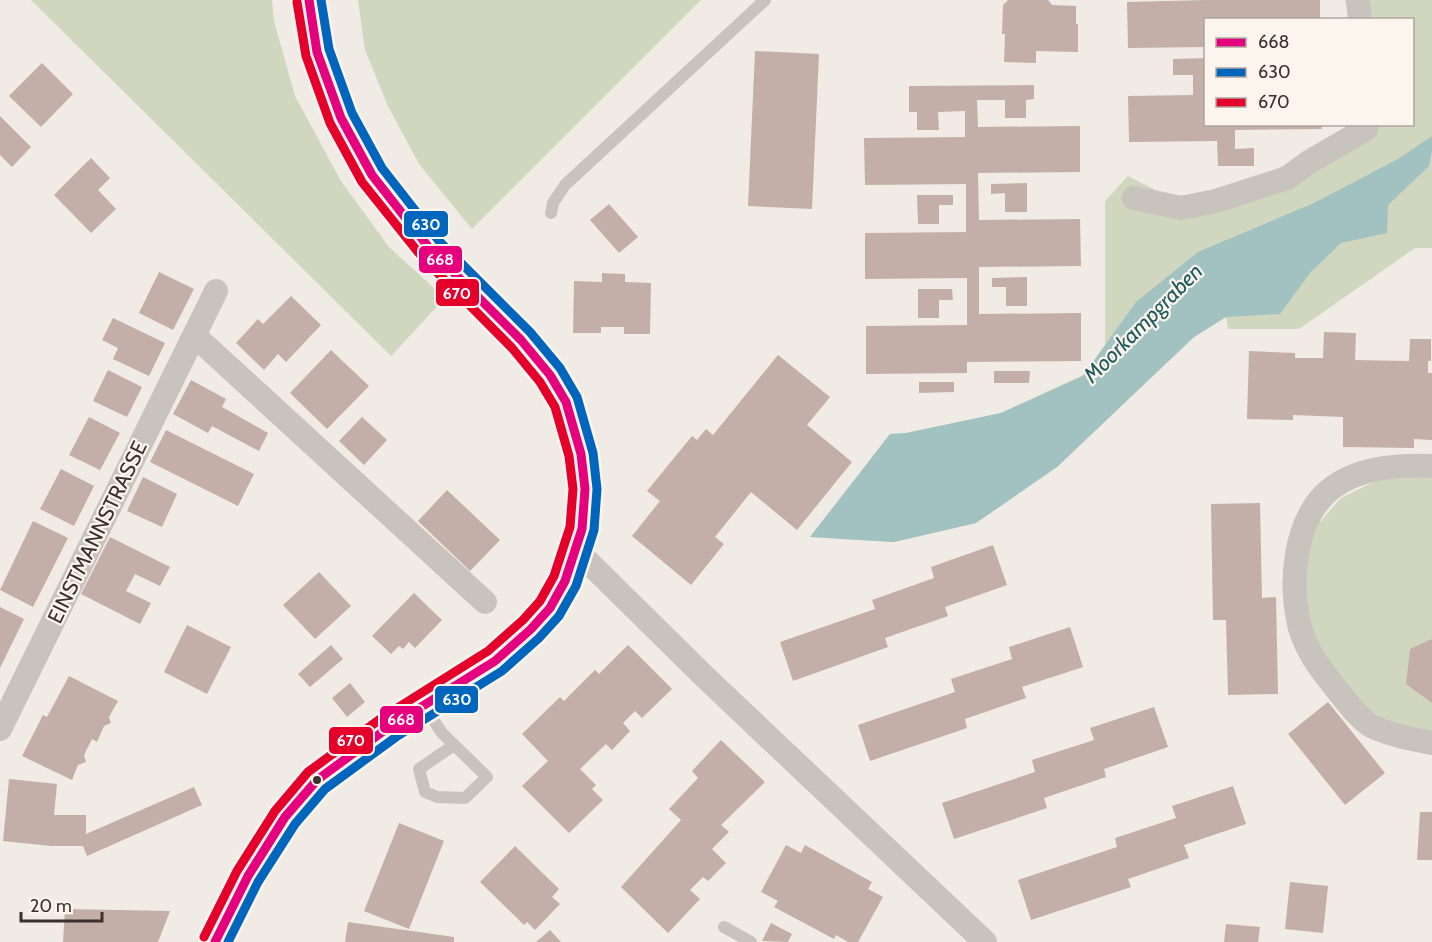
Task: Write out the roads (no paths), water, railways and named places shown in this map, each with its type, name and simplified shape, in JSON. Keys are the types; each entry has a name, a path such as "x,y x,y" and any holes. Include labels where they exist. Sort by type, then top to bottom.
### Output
{"street":[{"path":"215,942 248,876 285,817 317,780 389,727 495,661 531,629 550,608 565,581 582,529 585,489 581,454 567,402 543,366 430,249 372,175 341,118 317,52 309,0"},
{"path":"1358,0 1360,18"},
{"path":"1134,198 1181,208 1216,201 1287,178 1367,127"},
{"name":"EINSTMANNSTRASSE","path":"0,729 216,291"},
{"path":"195,336 485,602"},
{"path":"1432,466 1388,466 1353,476 1326,494 1307,519 1299,547 1295,585 1298,620 1308,648 1318,667 1344,699 1369,725 1401,737 1432,743"},
{"path":"575,549 706,678 985,942"},
{"path":"235,904 237,942"}],"lane":[{"path":"551,213 553,203 565,185 765,0"},
{"path":"424,705 442,733 487,777 465,798 437,797 425,792 419,769 454,745"},
{"path":"724,927 751,942"}],"water":[{"name":"Moorkampgraben","path":"1432,136 1429,166 1388,205 1387,233 1341,243 1310,273 1280,314 1226,317 1194,337 1057,467 976,523 894,542 810,537 890,434 906,433 1001,413 1083,376 1136,302 1198,252 1314,203 1398,159"}]}
